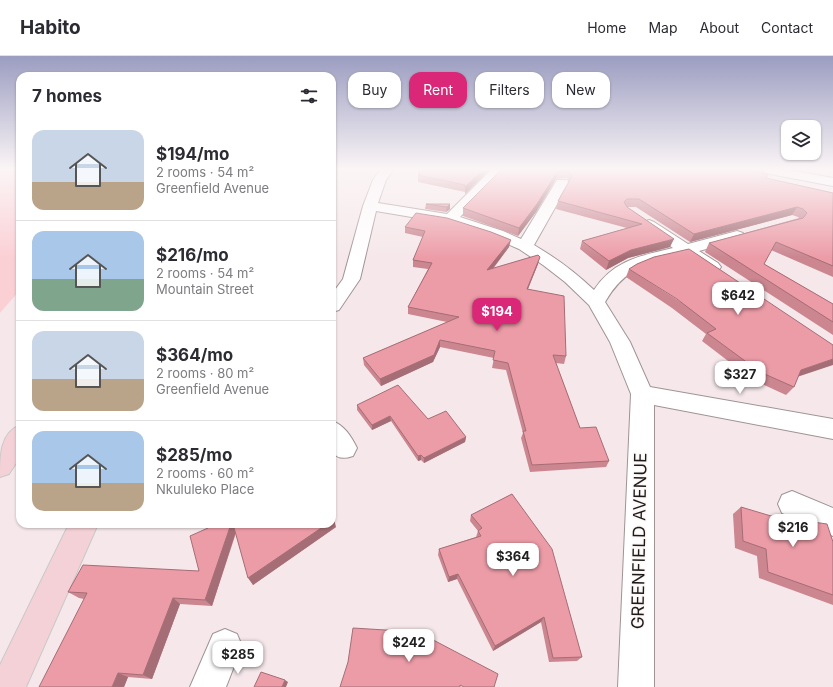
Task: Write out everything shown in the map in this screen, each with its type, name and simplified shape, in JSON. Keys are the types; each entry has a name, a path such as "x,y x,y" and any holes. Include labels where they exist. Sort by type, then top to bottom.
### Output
{"main road":[{"path":"0,466 16,441"},
{"path":"8,687 82,528"}],"street":[{"path":"336,300 353,277 372,199"},
{"path":"450,219 469,199"},
{"path":"525,246 552,199"},
{"name":"GREENFIELD AVENUE","path":"370,206 450,219 497,234 525,246 549,261 571,278 596,302 620,342 642,394 636,687"},
{"path":"636,216 727,277"},
{"path":"596,302 610,278 617,272 639,262 755,231"},
{"path":"642,394 833,429"},
{"path":"792,504 833,522"},
{"path":"208,687 225,646"}],"shaded area":[{"path":"0,199 16,199 16,295 0,313"}],"building":[{"path":"472,199 540,199 519,228 463,208"},
{"path":"559,199 627,199 624,202 627,207 674,239 631,250 609,261 582,241 642,224 558,201"},
{"path":"640,199 833,199 833,266 776,242 764,264 833,304 833,322 709,243 803,218 807,213 803,209 797,207 694,234"},
{"path":"426,204 450,204 447,207"},
{"path":"416,213 447,218 511,240 487,270 538,255 540,257 527,289 564,296 566,356 553,355 580,428 596,427 609,461 532,465 523,431 526,431 508,363 493,360 495,351 440,340 434,355 380,379 363,358 459,317 408,307 432,263 413,260 425,231 405,227"},
{"path":"689,249 833,345 833,359 801,370 794,387 760,372 707,333 716,329 677,299 629,269 654,257"},
{"path":"398,385 428,419 446,411 466,437 424,458 421,455 418,456 390,416 372,425 357,405"},
{"path":"512,494 552,549 582,657 553,658 544,617 495,646 458,574 449,577 439,549 481,536 478,531 482,528 471,515"},
{"path":"741,507 771,516 827,524 833,542 833,595 768,572 766,549 743,541"},
{"path":"208,528 230,528 205,600 173,598 143,675 118,673 112,687 39,687 87,593 68,592 83,565 199,571 190,536"},
{"path":"234,528 321,528 248,578"},
{"path":"353,628 418,632 498,674 494,687 464,687 460,685 460,687 340,687 348,662"},
{"path":"261,672 285,680 282,687 254,687"}]}
